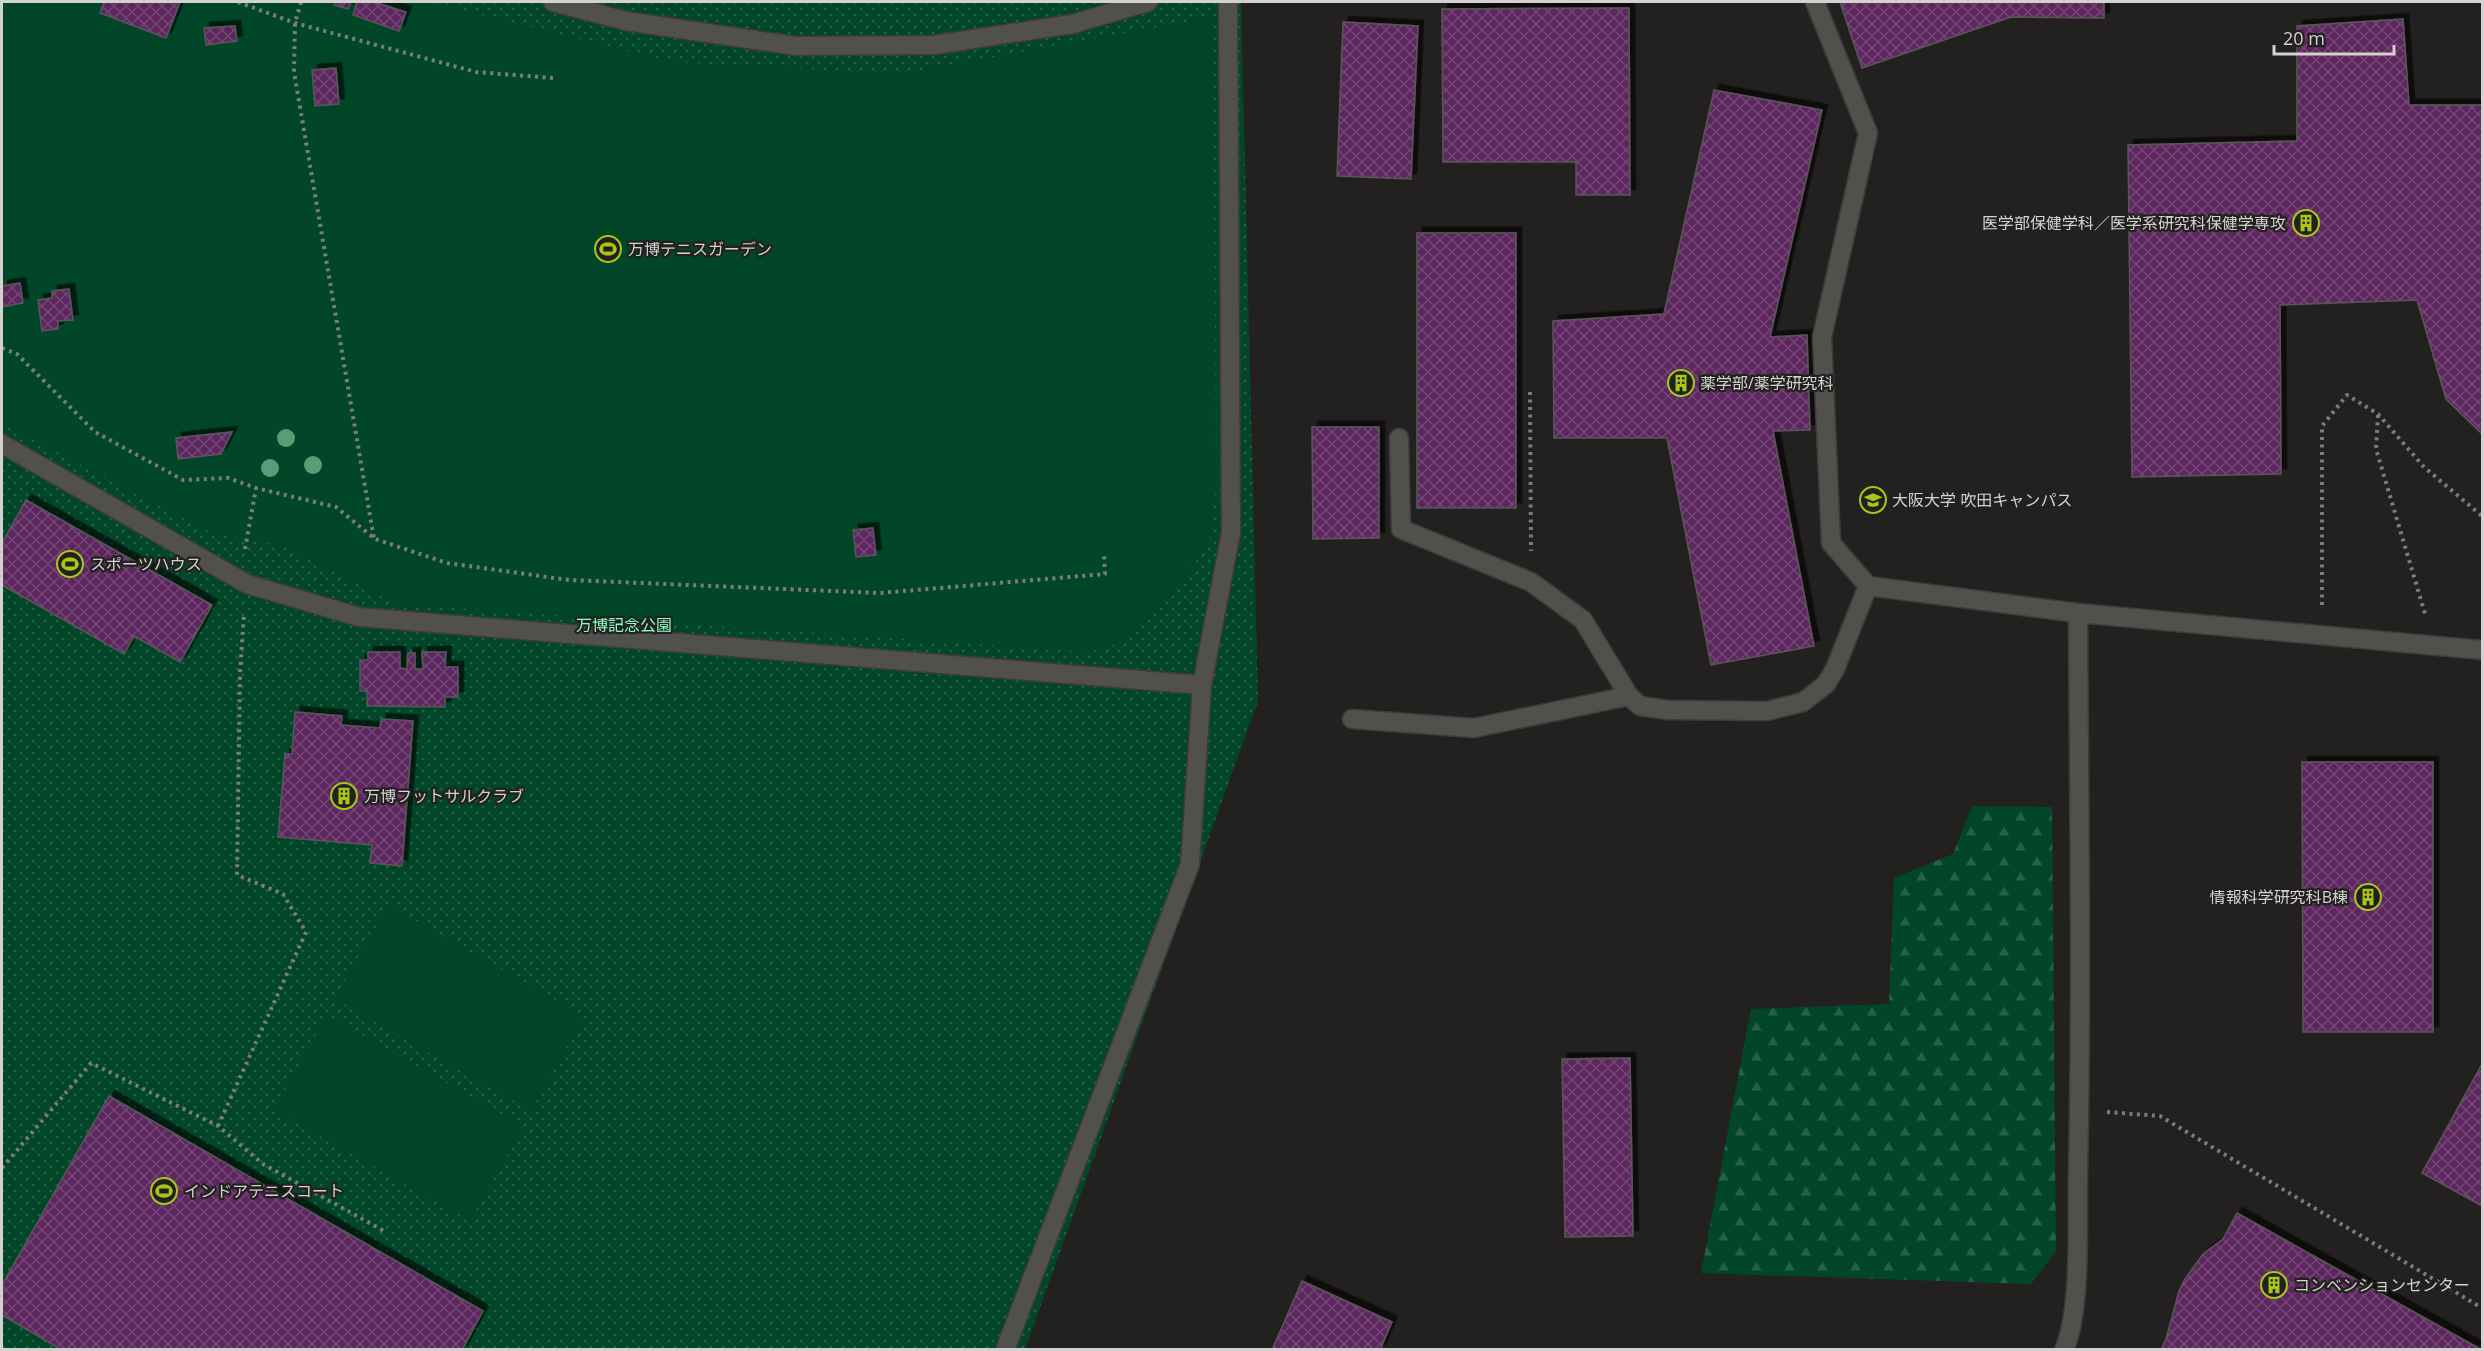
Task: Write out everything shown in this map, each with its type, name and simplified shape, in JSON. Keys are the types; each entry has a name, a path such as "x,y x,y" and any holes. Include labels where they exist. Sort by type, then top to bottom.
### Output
{"lane":[{"path":"553,2 626,21 808,46 934,45 1072,24 1148,2"},
{"path":"1005,1350 1190,864 1202,685 1231,532 1228,2"},
{"path":"1815,2 1868,133 1822,337 1831,543 1868,586 2078,614 2482,650"},
{"path":"1399,438 1401,529 1531,582 1583,620 1629,696 1640,706 1668,710 1767,711 1803,702 1826,684 1835,669 1868,586"},
{"path":"2,444 247,584 359,617 1202,685"},
{"path":"2064,1350 2072,1314 2076,1277 2080,1110 2078,614"},
{"path":"1352,719 1474,728 1629,696"}],"path":[{"path":"238,2 295,23 476,72 553,78"},
{"path":"301,2 295,23 294,72 375,539"},
{"path":"2,348 16,354 95,432 183,480 228,478 255,488 336,507 375,539 447,563 569,580 880,593 1105,574 1104,555"},
{"path":"1530,392 1531,582"},
{"path":"2323,636 2322,426 2347,395 2378,414 2424,467 2482,516"},
{"path":"2378,414 2376,449 2435,646"},
{"path":"247,584 244,545 255,488"},
{"path":"218,1126 306,932 283,894 237,875 242,634"},
{"path":"2,1168 91,1063 218,1126 263,1164 384,1231"},
{"path":"2080,1110 2160,1116 2482,1308"}],"green space":[{"name":"万博記念公園","path":"2,2 1241,2 1258,701 1025,1349 2,1350"},
{"name":"万博テニスガーデン","path":"2,2 429,2 673,62 900,74 1213,17 1216,490 1209,541 1174,594 1126,641 1089,652 397,604 283,546 212,533 2,424"},
{"path":"1972,806 2052,807 2056,1251 2031,1284 1701,1273 1751,1009 1889,1004 1894,878 1953,854"},
{"path":"388,905 584,1016 531,1111 335,999"},
{"path":"327,1015 523,1126 470,1221 274,1110"}],"building":[{"path":"104,2 180,2 166,38 100,13"},
{"path":"335,2 351,2 348,9 334,5"},
{"path":"357,2 374,2 406,12 399,31 353,15"},
{"path":"1840,2 2104,2 2104,18 2011,17 1862,68"},
{"path":"1629,8 1630,195 1576,195 1576,162 1443,162 1442,9"},
{"name":"医学部保健学科／医学系研究科保健学専攻","path":"2403,19 2409,105 2482,105 2482,434 2446,399 2417,300 2280,305 2281,474 2132,477 2128,145 2297,141 2297,26"},
{"path":"1343,22 1418,26 1411,179 1337,176"},
{"path":"235,26 237,41 206,45 204,28"},
{"path":"336,68 339,104 315,106 312,70"},
{"name":"薬学部/薬学研究科","path":"1714,90 1822,110 1770,337 1807,335 1810,430 1773,431 1814,646 1711,665 1667,438 1554,438 1553,321 1664,314"},
{"path":"1417,233 1516,233 1516,508 1417,508"},
{"path":"20,283 23,303 2,307 2,286"},
{"path":"69,289 73,320 58,321 58,329 42,331 38,300 52,298 52,291"},
{"path":"1312,427 1379,427 1379,538 1313,539"},
{"path":"232,432 221,454 178,459 176,438"},
{"name":"スポーツハウス","path":"26,500 212,605 180,662 134,636 124,654 2,585 2,543"},
{"path":"873,528 876,555 856,557 853,530"},
{"path":"368,652 400,652 400,668 407,669 408,653 415,653 415,669 423,669 422,652 446,652 445,667 458,667 458,697 445,697 445,707 367,706 367,691 360,691 360,660 368,660"},
{"name":"万博フットサルクラブ","path":"295,712 342,716 341,725 380,728 381,719 413,721 402,866 370,863 372,845 278,837 285,754 292,754"},
{"name":"情報科学研究科B棟","path":"2302,762 2433,762 2433,1032 2303,1032"},
{"path":"1630,1058 1633,1236 1565,1237 1562,1059"},
{"path":"2482,1064 2482,1206 2422,1173"},
{"name":"インドアテニスコート","path":"109,1096 483,1311 462,1350 62,1350 2,1315 2,1285"},
{"name":"コンベンションセンター","path":"2237,1213 2482,1350 2161,1350 2179,1291 2185,1279 2203,1254 2223,1239"},
{"path":"1302,1281 1392,1322 1380,1350 1272,1350"}],"place":[{"name":"医学部保健学科／医学系研究科保健学専攻","path":"2306,223"},
{"name":"万博テニスガーデン","path":"608,249"},
{"name":"薬学部/薬学研究科","path":"1681,383"},
{"name":"大阪大学 吹田キャンパス","path":"1873,500"},
{"name":"スポーツハウス","path":"70,564"},
{"name":"万博フットサルクラブ","path":"344,796"},
{"name":"情報科学研究科B棟","path":"2368,897"},
{"name":"インドアテニスコート","path":"164,1191"},
{"name":"コンベンションセンター","path":"2274,1285"}]}
